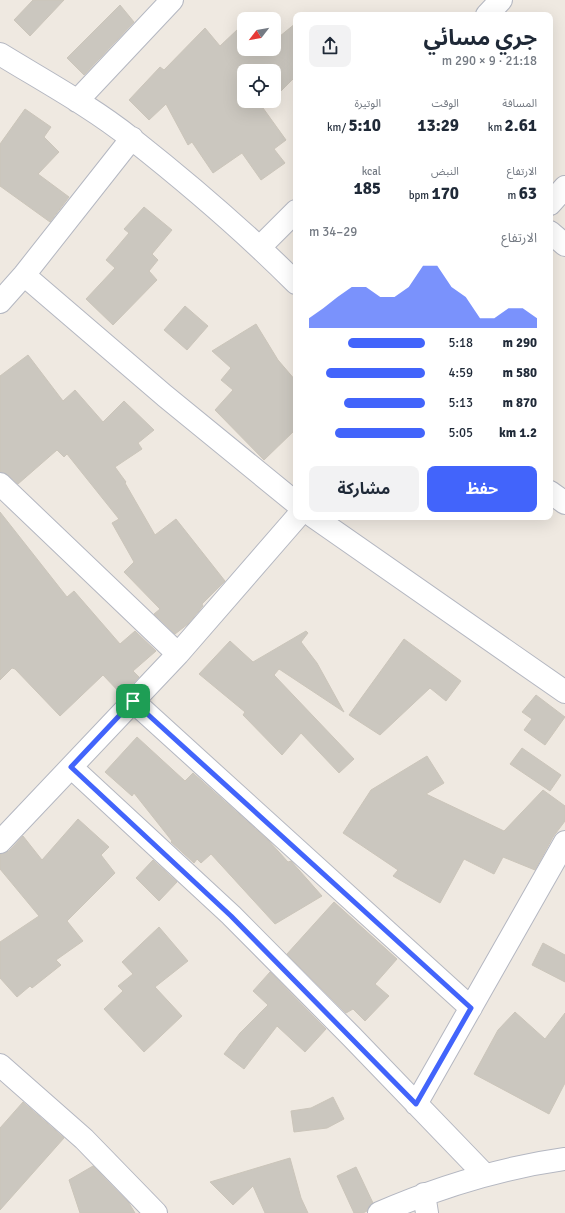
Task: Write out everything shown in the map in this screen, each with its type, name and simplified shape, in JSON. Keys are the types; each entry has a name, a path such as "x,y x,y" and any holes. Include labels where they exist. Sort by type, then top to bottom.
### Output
{"street":[{"path":"77,101 172,0"},
{"path":"490,12 501,0"},
{"path":"0,54 77,101 132,138 260,248 293,280"},
{"path":"0,302 24,276 132,138"},
{"path":"553,201 565,187"},
{"path":"260,248 293,214"},
{"path":"553,235 565,245"},
{"path":"24,276 165,396 293,501"},
{"path":"553,494 565,503"},
{"path":"4,495 178,654"},
{"path":"0,842 178,654 294,520"},
{"path":"318,520 565,692"},
{"path":"133,701 471,1008"},
{"path":"71,767 231,916 484,1174"},
{"path":"416,1104 565,842"},
{"path":"0,1066 84,1139 156,1213"},
{"path":"379,1213 426,1203 484,1174 565,1159"}],"building":[{"path":"33,0 64,0 30,36 14,20"},
{"path":"120,5 134,22 84,75 67,58"},
{"path":"293,25 293,79 281,91 281,64 237,64 237,108 263,108 286,140 274,149 285,163 261,180 242,153 213,173 192,142 188,145 166,104 149,120 129,100 160,67 164,70 205,28 220,46 237,30 237,56 281,56 281,35"},
{"path":"25,109 51,127 44,137 59,152 38,174 69,197 50,222 0,186 0,144"},
{"path":"144,207 172,230 152,254 158,260 149,271 157,280 113,325 86,299 115,268 106,260 129,233 124,229"},
{"path":"185,306 208,326 187,350 164,330"},
{"path":"256,324 278,360 293,378 293,432 264,460 215,410 233,390 221,380 231,368 212,351"},
{"path":"28,355 63,401 75,390 103,422 124,401 154,430 138,443 142,449 115,467 126,482 125,483 155,535 176,519 225,581 202,604 203,606 188,624 175,634 154,614 160,609 124,572 134,562 112,523 119,519 67,454 64,457 57,450 18,484 8,475 0,472 0,376"},
{"path":"0,512 67,597 74,591 120,644 135,631 156,651 133,671 139,677 122,695 103,675 60,716 15,669 12,668 0,680"},
{"path":"306,631 308,633 301,642 317,663 344,712 279,669 274,675 354,759 339,773 301,733 282,755 243,715 245,712 199,674 230,641 253,662"},
{"path":"404,639 461,681 446,701 430,688 380,735 349,715"},
{"path":"536,695 565,717 545,745 524,730 532,719 522,712"},
{"path":"137,737 185,781 193,773 268,840 288,862 291,861 322,896 275,924 211,854 201,863 197,859 194,863 171,842 172,841 134,793 132,796 105,772"},
{"path":"522,748 561,775 550,791 510,764"},
{"path":"427,756 444,783 426,794 504,831 543,790 565,806 565,821 553,837 535,870 503,857 494,874 464,859 440,903 393,876 398,870 343,833 371,790"},
{"path":"78,819 109,847 101,855 115,873 67,921 83,941 56,960 61,965 32,988 30,986 17,997 0,978 0,942 39,916 0,869 0,854 9,851 23,836 42,860"},
{"path":"153,860 177,882 159,901 136,878"},
{"path":"334,902 397,959 375,984 389,996 365,1021 353,1009 346,1013 287,954"},
{"path":"159,927 188,961 155,987 182,1016 144,1052 104,1009 123,991 118,986 133,974 122,962"},
{"path":"543,943 565,955 565,982 532,965"},
{"path":"270,972 326,1029 305,1052 277,1026 244,1069 224,1054 240,1033 268,1005 253,991"},
{"path":"515,1012 545,1039 565,1013 565,1083 549,1114 474,1074 498,1030"},
{"path":"333,1097 344,1119 327,1128 294,1132 291,1111 311,1108"},
{"path":"23,1102 64,1138 0,1210 0,1128"},
{"path":"290,1158 301,1198 308,1213 265,1213 253,1186 233,1205 210,1182"},
{"path":"93,1166 129,1203 135,1213 80,1213 69,1180"},
{"path":"356,1167 373,1203 367,1211 363,1213 354,1213 337,1176"}],"route":[{"path":"133,701 471,1008 416,1104 352,1037 231,916 71,767 133,701"}]}
